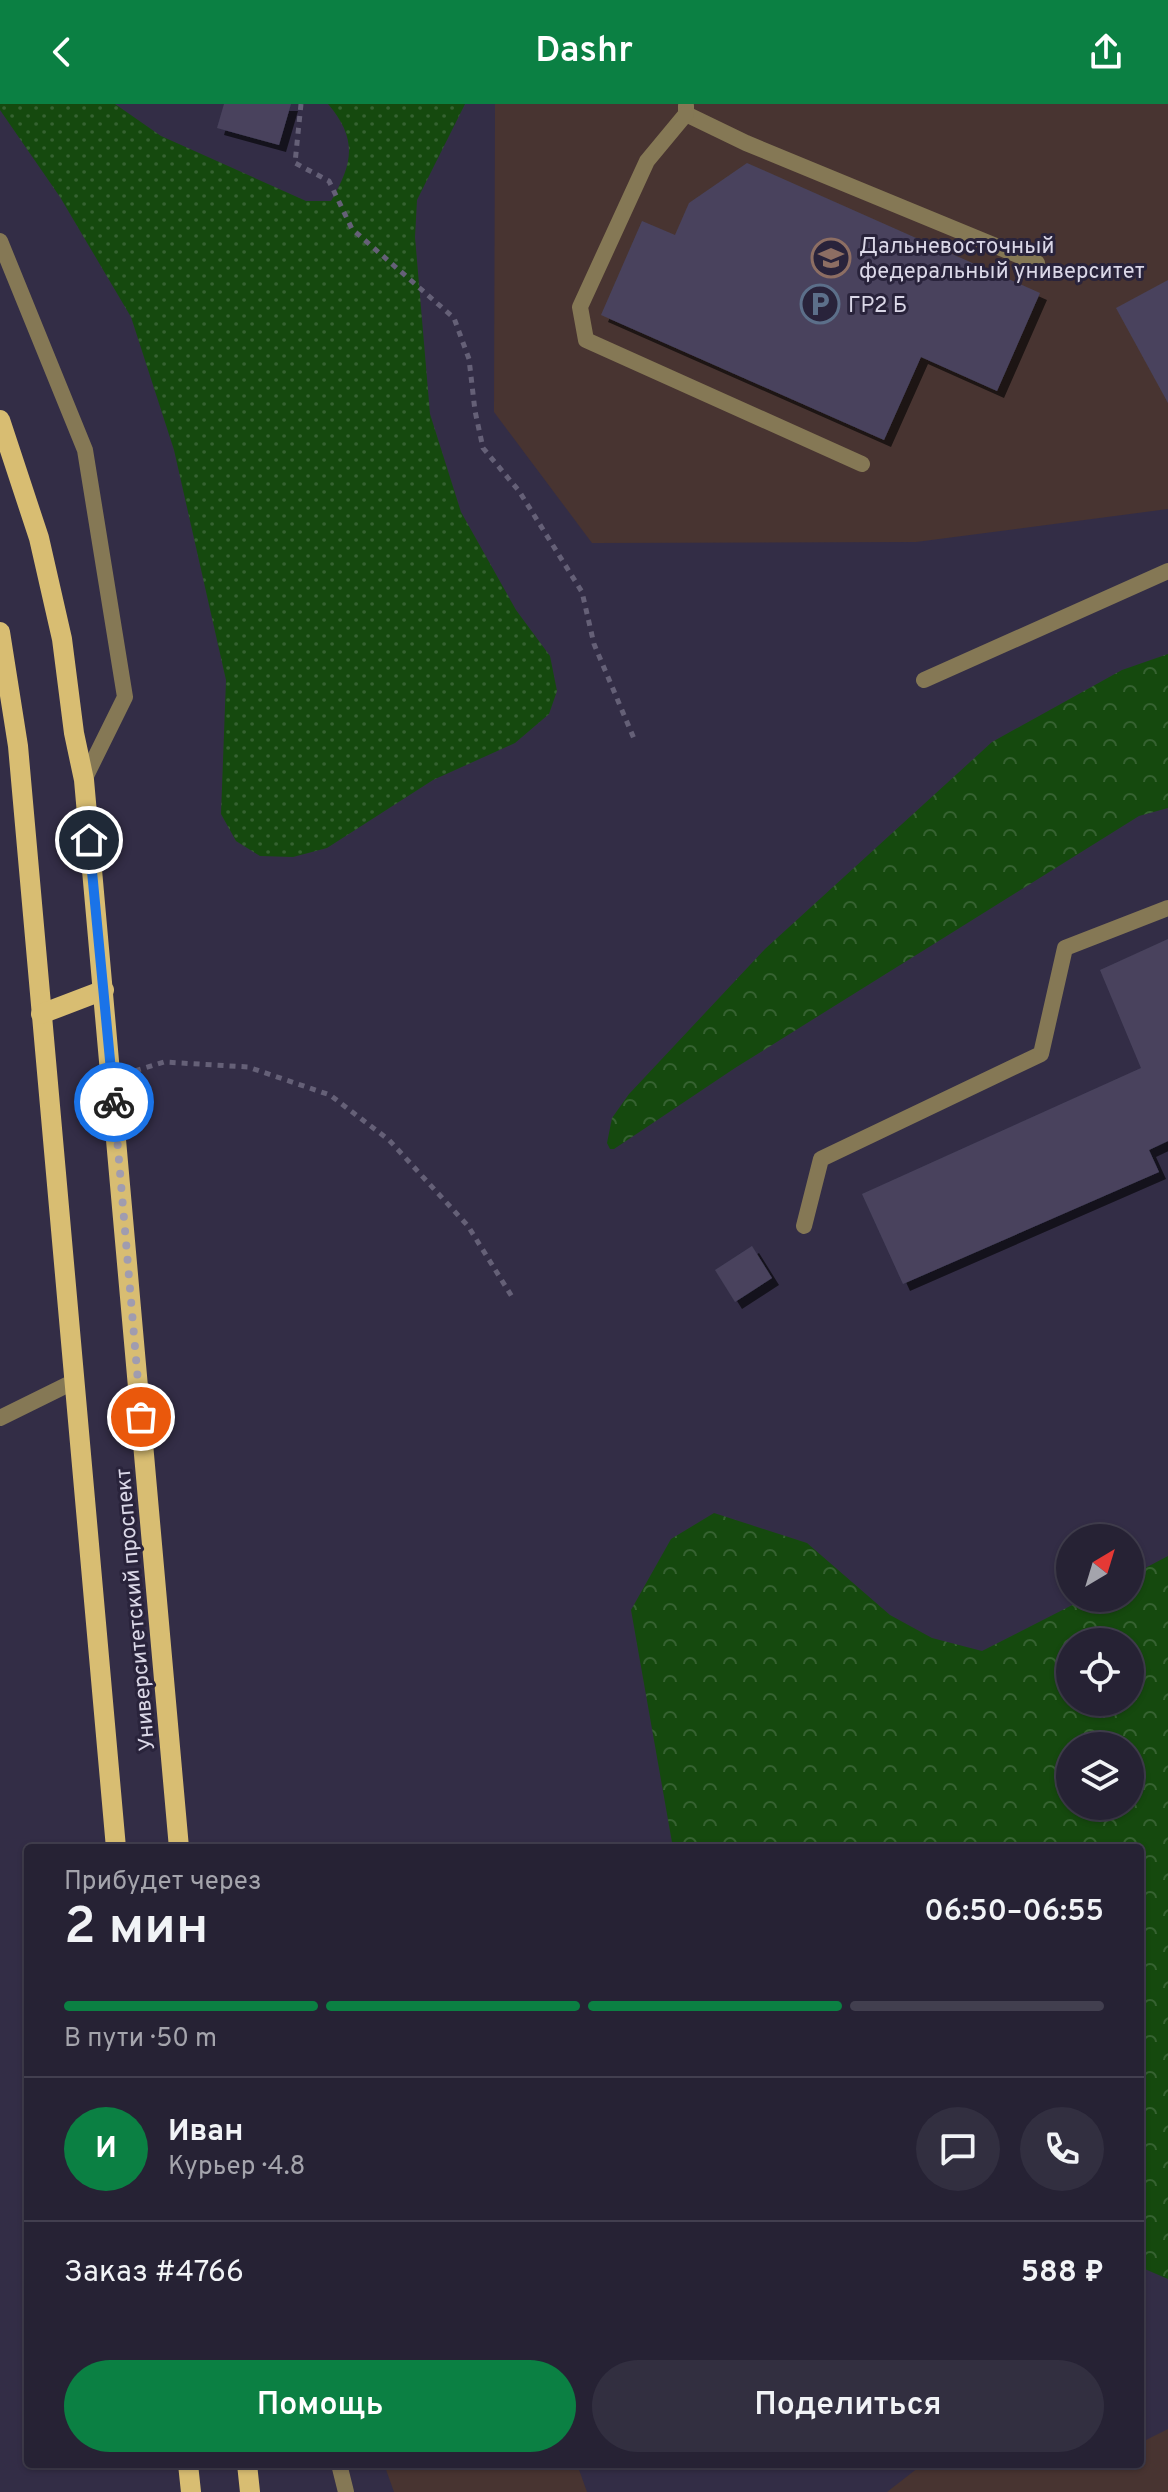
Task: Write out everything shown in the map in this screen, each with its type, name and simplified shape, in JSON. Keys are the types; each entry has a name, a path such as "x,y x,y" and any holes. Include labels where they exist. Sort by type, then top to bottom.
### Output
{"main road":[{"name":"Университетский проспект","path":"0,420 39,538 62,639 74,733 84,780 179,1844"},
{"name":"Университетский проспект","path":"0,632 18,746 116,1844"},
{"path":"41,1014 104,990"},
{"path":"188,2468 191,2492"},
{"path":"247,2468 250,2492"}],"street":[{"path":"862,464 586,340 580,307 647,161 686,109 746,143 1037,263"},
{"path":"0,241 85,450 125,697 84,780"},
{"path":"924,680 1168,571"},
{"path":"804,1226 821,1159 1041,1054 1065,948 1168,908"},
{"path":"0,1418 73,1382"},
{"path":"340,2468 346,2492"}],"path":[{"path":"301,104 295,163 329,181 352,229 454,318 469,359 483,448 519,491 582,592 594,644 635,741"},
{"path":"111,1079 164,1062 248,1067 330,1095 389,1140 468,1226 514,1300"}],"shaded area":[{"name":"Дальневосточный федеральный университет","path":"495,104 1168,104 1168,509 916,542 592,543 494,412"},
{"path":"1168,2429 1168,2492 887,2492 918,2468 1144,2468 1144,2441"},
{"path":"385,2468 578,2468 587,2492 394,2492"}],"green space":[{"path":"0,104 115,104 161,136 306,201 331,201 344,175 349,152 344,129 328,104 465,104 417,200 415,237 430,414 461,512 516,610 550,656 557,691 549,714 515,743 433,780 327,848 293,857 260,856 236,841 221,814 226,680 174,450 131,317 60,197 0,110"},
{"path":"1168,654 1168,808 1139,816 610,1149 607,1143 612,1118 629,1094 765,949 992,742 1122,670"},
{"path":"714,1513 807,1543 890,1615 932,1638 982,1651 1059,1612 1144,1612 1144,1569 1168,1556 1168,2279 1144,2269 1144,1844 672,1844 631,1610 671,1539"}],"building":[{"path":"224,104 291,104 279,145 217,128"},
{"name":"ГР2 Б","path":"747,163 1040,293 997,391 921,357 884,440 601,315 642,221 675,235 689,203"},
{"path":"1168,280 1168,403 1116,308"},
{"path":"1168,939 1168,1141 1149,1150 1159,1172 903,1284 862,1194 1141,1068 1100,970"},
{"path":"752,1246 772,1278 735,1302 715,1270"}],"way so far":[{"path":"114,1102 141,1417"}],"place":[{"name":"Дальневосточный федеральный университет","path":"831,258"},
{"name":"ГР2 Б","path":"820,304"}],"route":[{"path":"89,840 114,1102"}]}
